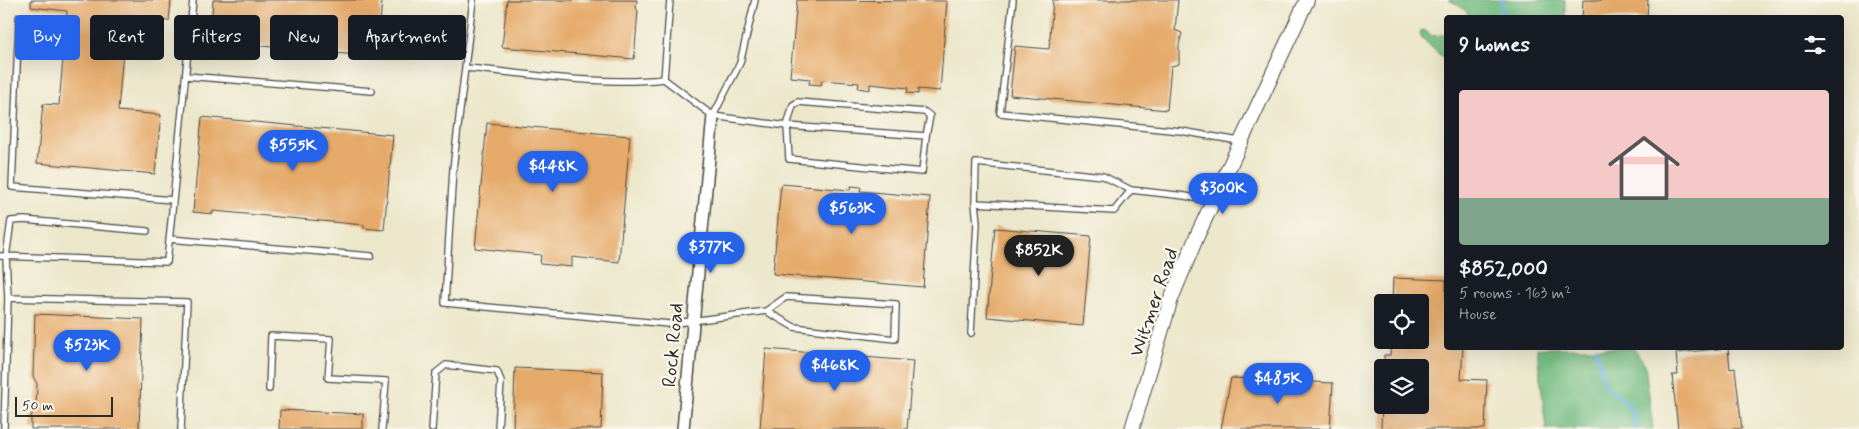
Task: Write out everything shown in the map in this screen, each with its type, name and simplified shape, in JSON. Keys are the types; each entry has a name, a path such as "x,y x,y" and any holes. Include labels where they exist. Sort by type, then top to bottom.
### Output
{"street":[{"name":"Witmer Road","path":"1132,429 1171,299 1213,202 1308,0"},
{"name":"Rock Road","path":"683,429 713,116"}],"lane":[{"path":"3,256 167,262 193,0"},
{"path":"473,0 453,169 445,303 669,324 766,311 786,297 896,304 895,339 794,327 766,311"},
{"path":"664,79 670,0"},
{"path":"713,116 740,63 755,0"},
{"path":"1013,0 1000,113 1181,131 1242,142"},
{"path":"17,60 12,186 173,200"},
{"path":"466,68 606,81 636,82 664,79 713,116 787,126 926,136"},
{"path":"186,76 372,91"},
{"path":"798,102 925,112 930,116 922,172 789,159 787,126 793,106 798,102"},
{"path":"971,333 977,223 975,203 976,163 1103,176 1131,190 1185,196 1213,202"},
{"path":"975,203 1114,211 1131,190"},
{"path":"4,429 8,298 3,256 11,221 24,220 147,231"},
{"path":"169,239 371,256"},
{"path":"8,298 187,302 181,429"},
{"path":"269,389 270,336 331,339 328,378 386,381 382,429"},
{"path":"432,429 436,373 446,365 497,371 501,381 498,429"}],"green space":[{"path":"1449,0 1565,0 1565,15 1469,15 1464,9"},
{"path":"1424,30 1432,36 1444,35 1444,59 1419,35 1420,31"},
{"path":"1537,350 1635,350 1645,364 1653,429 1546,429"}],"building":[{"path":"31,0 171,0 169,21 164,20 164,15 90,15 90,60 122,60 118,111 161,115 155,174 37,163 43,104 59,105 63,60 80,60 80,15 67,15 67,11 31,7"},
{"path":"213,0 382,0 381,15 348,15 348,54 338,53 338,15 270,15 270,47 260,46 260,15 212,15"},
{"path":"507,0 637,0 636,8 638,11 634,59 502,47"},
{"path":"797,0 947,1 940,91 918,89 918,94 907,93 908,88 870,84 870,90 858,88 859,83 822,80 821,85 809,84 810,79 790,77"},
{"path":"1053,0 1178,0 1175,30 1182,33 1179,45 1179,64 1171,66 1167,110 1010,95 1015,46 1049,49"},
{"path":"1583,0 1648,0 1647,15 1582,15"},
{"path":"202,117 393,135 384,230 364,228 364,225 213,211 213,214 193,212"},
{"path":"487,123 630,136 619,262 572,257 572,267 540,264 541,255 475,248"},
{"path":"781,184 850,190 851,186 861,187 860,191 930,197 923,287 773,274"},
{"path":"995,228 1091,236 1083,326 987,317"},
{"path":"1393,278 1444,280 1444,350 1463,350 1461,379 1487,380 1485,429 1381,429 1382,414 1429,414 1429,359 1384,359 1384,355 1390,355 1390,349 1429,349 1429,294 1392,294"},
{"path":"35,314 143,319 139,429 31,429 31,416 36,407 37,384 33,376"},
{"path":"766,349 913,361 907,429 760,429"},
{"path":"1728,350 1730,369 1735,368 1742,429 1678,429 1672,375 1678,375 1676,353"},
{"path":"515,368 603,372 601,429 513,429"},
{"path":"1231,378 1333,383 1330,429 1221,429"},
{"path":"280,410 363,414 363,429 279,429"}],"waterway":[{"path":"1502,0 1502,15"},
{"path":"1596,350 1605,386 1628,403 1637,429"}]}
